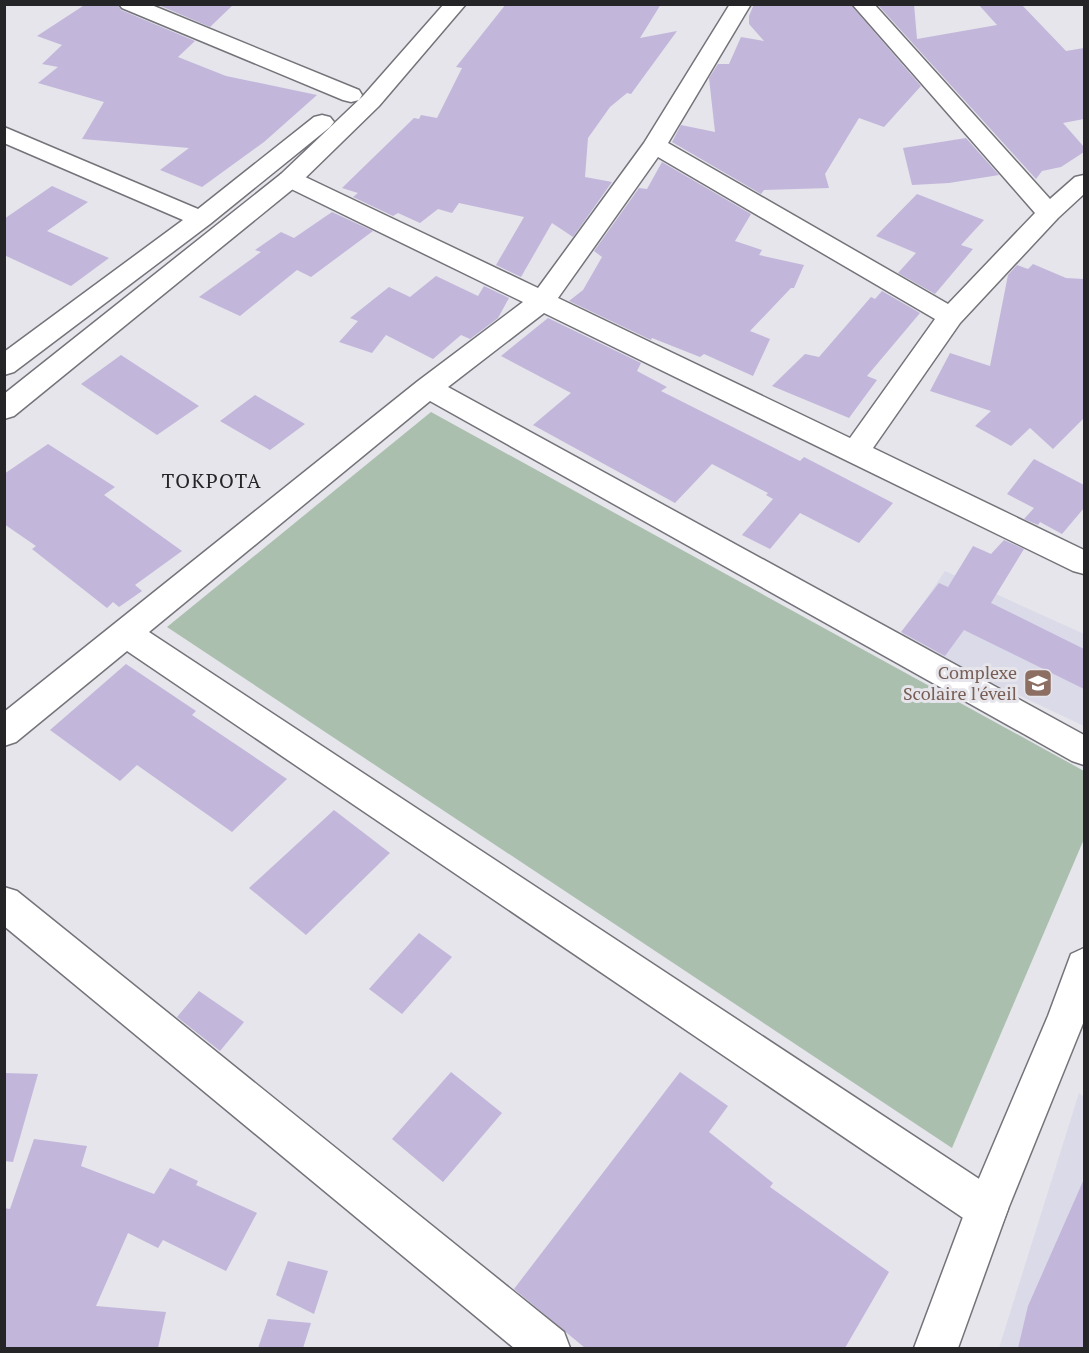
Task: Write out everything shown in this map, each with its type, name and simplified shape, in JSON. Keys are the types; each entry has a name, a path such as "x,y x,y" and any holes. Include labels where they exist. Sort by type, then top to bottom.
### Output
{"street":[{"path":"129,4 351,95"},
{"path":"4,366 201,219 336,111 432,4"},
{"path":"4,409 290,179 371,101 456,4"},
{"path":"4,732 428,388 543,301 654,145 741,4"},
{"path":"862,4 1049,213"},
{"path":"4,134 201,219"},
{"path":"654,145 951,316"},
{"path":"290,179 855,452 1081,557"},
{"path":"855,452 951,316 1049,213 1084,182"},
{"path":"428,388 1084,751"},
{"path":"125,633 987,1209"},
{"path":"4,903 548,1348"},
{"path":"936,1348 987,1209 1076,1021 1084,966"}],"shaded area":[{"name":"Complexe Scolaire l'éveil","path":"945,571 1084,634 1084,726 899,639"},
{"path":"1079,1093 1084,1097 1084,1348 999,1348"}],"green space":[{"path":"431,412 1084,771 1084,839 952,1148 167,627"}],"building":[{"path":"86,4 117,4 121,10 195,41 178,57 226,76 317,95 264,142 202,187 160,170 189,148 82,139 104,102 38,83 58,67 42,64 62,45 37,36"},
{"path":"156,4 234,4 210,27"},
{"path":"506,4 661,4 640,38 677,31 631,94 627,93 610,107 588,138 585,177 612,182 573,237 552,223 521,277 496,265 524,217 459,203 452,213 438,209 420,223 398,213 393,216 353,197 358,193 342,188 414,118 419,119 421,115 437,118 462,68 456,67"},
{"path":"754,4 850,4 921,86 884,127 859,118 825,174 829,188 764,190 761,194 672,142 681,125 715,132 709,78 718,64 729,64 741,37 764,41 749,24 749,16"},
{"path":"877,4 914,4 917,39 997,25 978,4 1021,4 1066,51 1084,48 1084,119 1063,123 1084,147 1084,152 1061,167 1042,171 1036,179"},
{"path":"966,138 999,175 949,183 912,185 903,148"},
{"path":"662,162 751,214 735,241 762,250 759,255 804,265 794,288 791,288 750,331 770,339 753,376 704,354 700,357 652,338 651,340 569,301 583,290 602,257 594,251 639,188 647,189"},
{"path":"52,186 88,202 47,231 109,258 71,286 4,255 4,219"},
{"path":"917,194 984,220 961,245 973,249 935,294 898,273 916,253 876,236"},
{"path":"332,212 373,231 311,277 297,270 240,316 199,297 261,252 255,250 281,232 294,238"},
{"path":"1033,264 1066,278 1084,279 1084,418 1053,449 1030,428 1011,446 975,426 991,411 930,391 950,353 990,366 1008,275 1017,265 1028,269"},
{"path":"436,276 478,296 484,286 509,298 498,318 470,339 461,335 433,359 386,335 372,353 339,342 358,321 350,318 389,287 410,297"},
{"path":"882,291 920,313 867,376 877,380 849,418 772,386 805,354 819,357 871,297 875,299"},
{"path":"548,318 641,363 637,371 667,387 661,391 800,461 804,457 893,503 859,543 800,513 770,549 742,535 773,499 766,495 768,493 712,464 675,503 533,425 571,393 501,356"},
{"path":"121,355 199,406 157,435 81,384"},
{"path":"255,395 305,424 270,450 220,421"},
{"path":"48,444 115,487 104,495 182,551 135,585 142,591 119,607 113,602 107,608 32,549 36,546 4,524 4,474"},
{"path":"1034,459 1084,485 1084,508 1062,534 1040,522 1038,525 1024,519 1034,508 1007,494"},
{"path":"1004,540 1024,549 991,603 1084,649 1084,689 964,630 945,656 901,632 939,583 948,587 973,546 991,554"},
{"path":"126,664 196,711 192,715 287,779 232,832 137,765 120,781 50,730"},
{"path":"334,810 390,853 306,935 249,888"},
{"path":"419,933 452,957 402,1014 369,989"},
{"path":"199,991 244,1022 220,1051 177,1017"},
{"path":"451,1072 502,1113 443,1182 392,1139"},
{"path":"680,1072 728,1106 709,1132 773,1183 770,1187 889,1272 845,1348 585,1348 514,1289"},
{"path":"4,1073 38,1074 13,1162 4,1161"},
{"path":"34,1139 87,1146 81,1166 154,1194 170,1168 198,1181 196,1185 257,1213 226,1271 163,1240 158,1248 128,1233 96,1306 166,1312 158,1348 4,1348 4,1208 10,1209"},
{"path":"1084,1179 1084,1348 1018,1348 1028,1306"},
{"path":"288,1261 328,1271 314,1314 276,1295"},
{"path":"268,1319 311,1323 303,1348 258,1348"}],"place":[{"name":"Complexe Scolaire l'éveil","path":"1038,683"}],"district":[{"name":"TOKPOTA","path":"212,481"}]}
